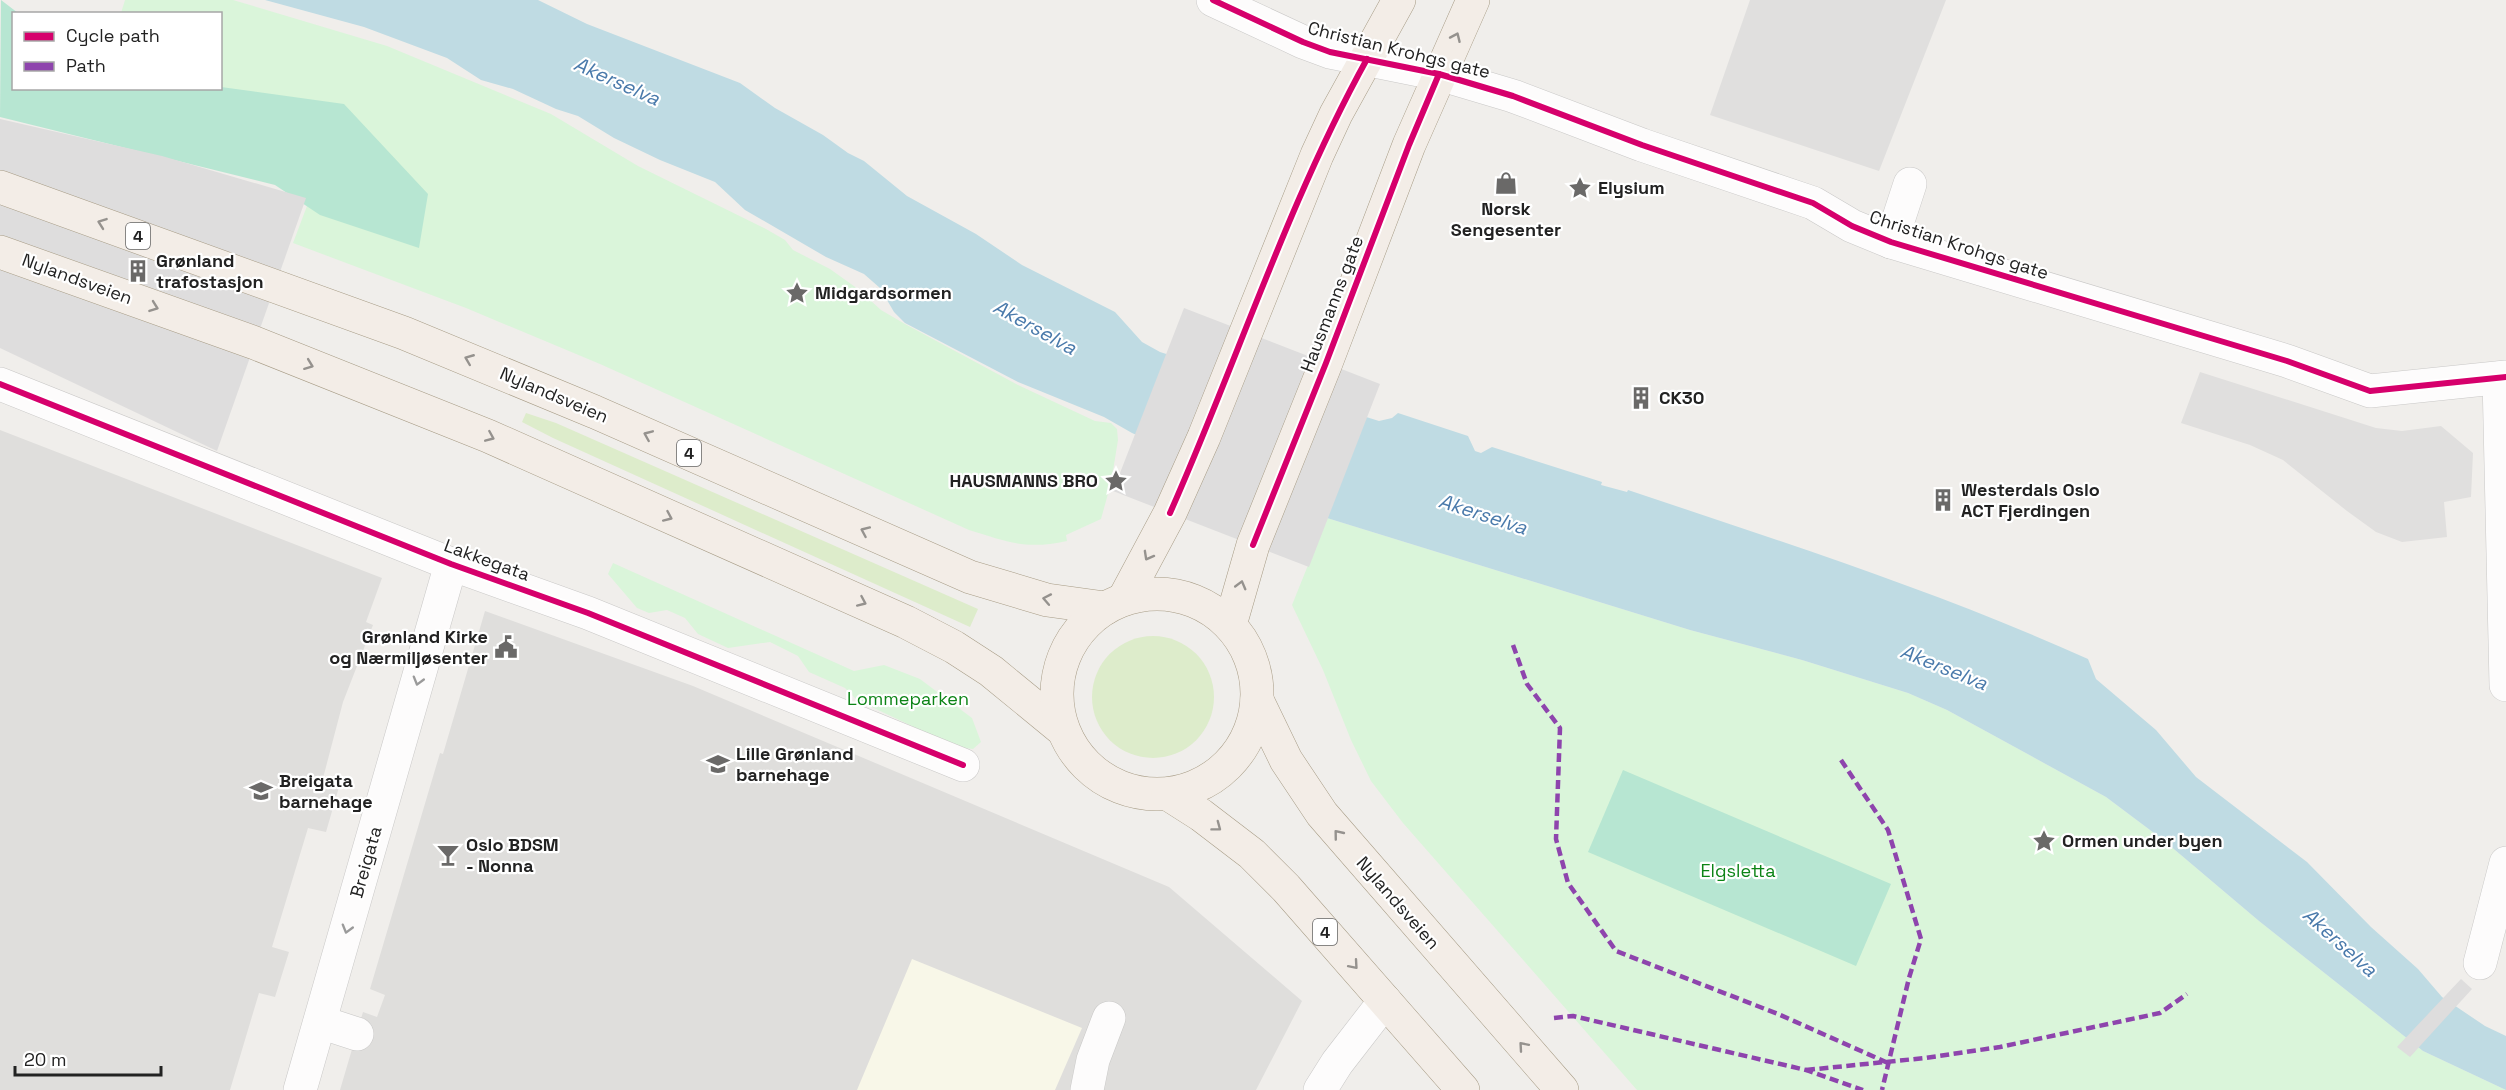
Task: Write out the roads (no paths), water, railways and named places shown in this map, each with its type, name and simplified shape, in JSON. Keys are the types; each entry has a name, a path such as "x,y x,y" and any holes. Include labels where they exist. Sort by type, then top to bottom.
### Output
{"main road":[{"path":"1115,603 1170,513 1317,155 1400,0"},
{"name":"Hausmanns gate","path":"1230,625 1253,545 1326,363 1409,144 1473,0"},
{"name":"Nylandsveien","path":"0,187 404,333 508,375 970,577 1047,600 1115,603"},
{"name":"Nylandsveien","path":"0,252 255,343 488,436 906,622 954,647 991,671 1063,730"},
{"name":"Nylandsveien","path":"1147,594 1170,594 1192,600 1212,610 1230,625 1245,647 1255,673 1257,700 1249,734 1244,744 1230,763 1212,778 1191,789 1168,794 1142,794 1116,787 1094,773 1075,754 1063,730 1058,708 1057,684 1062,661 1072,640 1086,622 1115,603 1147,594"},
{"name":"Nylandsveien","path":"1257,700 1286,760 1322,814 1562,1090"},
{"name":"4","path":"1168,794 1201,815 1252,854 1286,888 1463,1090"}],"street":[{"name":"Christian Krohgs gate","path":"1213,0 1303,42 1330,52 1439,74 1513,96 1642,145 1813,203 1852,226 1891,242 2287,361 2370,391 2502,378"},
{"path":"1891,242 1910,184"},
{"path":"2502,378 2506,685"},
{"name":"Lakkegata","path":"0,384 451,564 588,613 963,765"},
{"name":"Breigata","path":"300,1090 451,564"},
{"path":"2480,963 2506,863"},
{"path":"1320,1090 1337,1063 1385,1001"},
{"path":"1087,1090 1093,1060 1109,1018"},
{"path":"320,1022 357,1034"}],"water":[{"name":"Akerselva","path":"265,0 538,0 587,24 740,83 775,108 864,161 907,196 976,234 1022,265 1115,312 1142,342 1160,352 1379,421 1392,418 1398,413 1468,436 1475,451 1481,453 1492,447 1602,482 1601,485 1627,492 1628,490 1744,529 1918,590 2088,659 2096,679 2156,730 2196,777 2307,862 2371,927 2418,969 2442,997 2485,1026 2506,1036 2506,1090 2423,1051 2259,921 2162,839 2106,797 1947,710 1908,693 1802,660 1690,630 1327,518 1132,433 1104,417 1018,382 905,323 894,312 880,288 864,274 826,257 745,210 715,182 614,138 578,116 556,109 513,89 481,80 447,58 364,27"}],"place":[{"name":"Norsk Sengesenter","path":"1506,183"},
{"name":"Elysium","path":"1580,188"},
{"name":"Grønland trafostasjon","path":"138,271"},
{"name":"Midgardsormen","path":"797,293"},
{"name":"CK30","path":"1641,398"},
{"name":"HAUSMANNS BRO","path":"1116,481"},
{"name":"Westerdals Oslo ACT Fjerdingen","path":"1943,500"},
{"name":"Grønland Kirke og Nærmiljøsenter","path":"506,647"},
{"name":"Lille Grønland barnehage","path":"718,764"},
{"name":"Breigata barnehage","path":"261,791"},
{"name":"Ormen under byen","path":"2044,841"},
{"name":"Oslo BDSM - Nonna","path":"448,855"}],"park label":[{"name":"Lommeparken","path":"908,699"},
{"name":"Elgsletta","path":"1738,871"}]}
